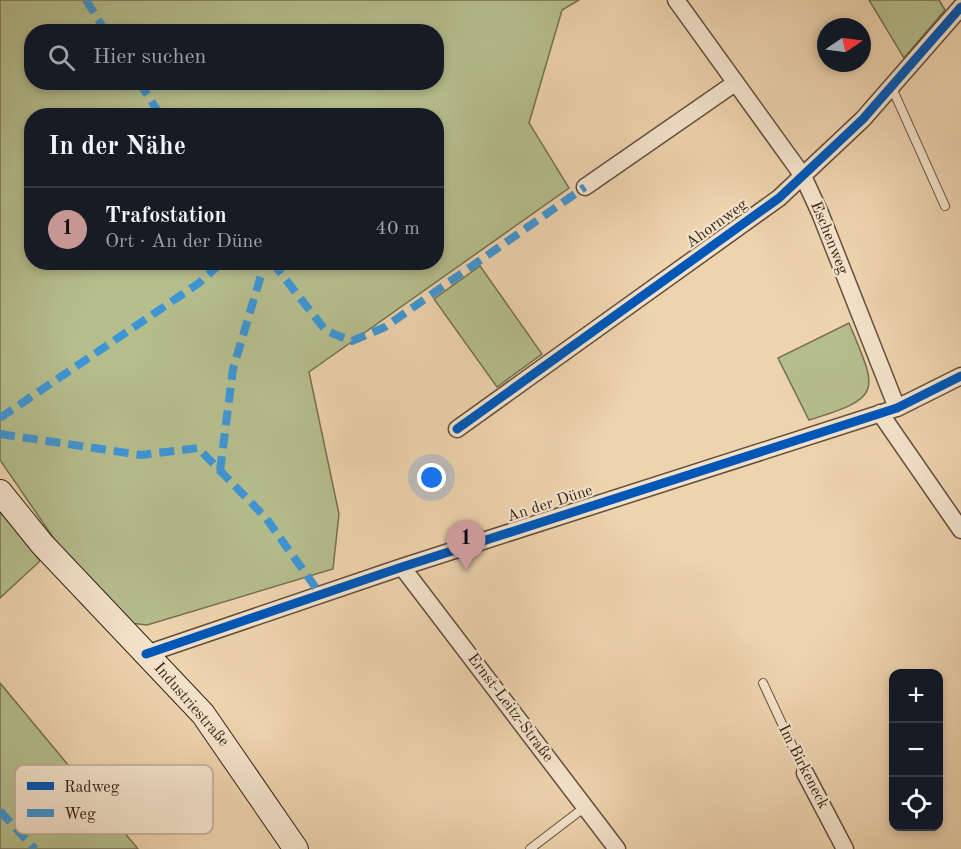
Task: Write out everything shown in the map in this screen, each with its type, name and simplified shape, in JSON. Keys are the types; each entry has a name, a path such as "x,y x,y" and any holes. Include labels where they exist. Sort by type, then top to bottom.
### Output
{"street":[{"name":"Eschenweg","path":"676,0 803,176 820,213 897,408"},
{"name":"Ahornweg","path":"457,429 779,198 892,88 961,7"},
{"path":"585,187 735,83"},
{"name":"An der Düne","path":"146,654 402,567 897,408 961,376"},
{"path":"880,413 961,530"},
{"name":"Industriestraße","path":"0,492 42,544 146,654 219,736 296,849"},
{"name":"Ernst-Leitz-Straße","path":"402,567 617,849"},
{"name":"Im Birkeneck","path":"805,773 845,849"}],"lane":[{"path":"892,88 945,206"},
{"name":"Im Birkeneck","path":"764,683 805,773"},
{"path":"530,849 585,807"}],"green space":[{"path":"0,0 579,0 562,10 529,123 569,188 309,372 339,514 333,569 147,625 130,623 59,546 0,460"},
{"path":"869,0 939,0 945,10 904,58"},
{"path":"480,266 542,354 497,387 434,299"},
{"path":"849,323 865,364 869,378 868,388 862,397 851,405 809,420 778,358"},
{"path":"0,509 40,561 0,598"},
{"path":"0,683 68,765 15,765 15,834 126,834 138,849 0,849"}],"marked path":[{"path":"86,0 101,24"},
{"path":"144,90 156,108"},
{"path":"278,270 326,331 352,341 385,327 585,187"},
{"path":"0,418 199,283 213,270"},
{"path":"220,471 233,369 263,270"},
{"path":"0,434 141,455 198,448 266,518 321,595"},
{"path":"0,811 15,827"},
{"path":"21,834 35,849"}],"cycle path":[{"path":"457,429 779,198 863,119 961,7"},
{"path":"146,654 402,567 897,408 961,376"}],"place":[{"name":"Trafostation","path":"466,570"}]}
